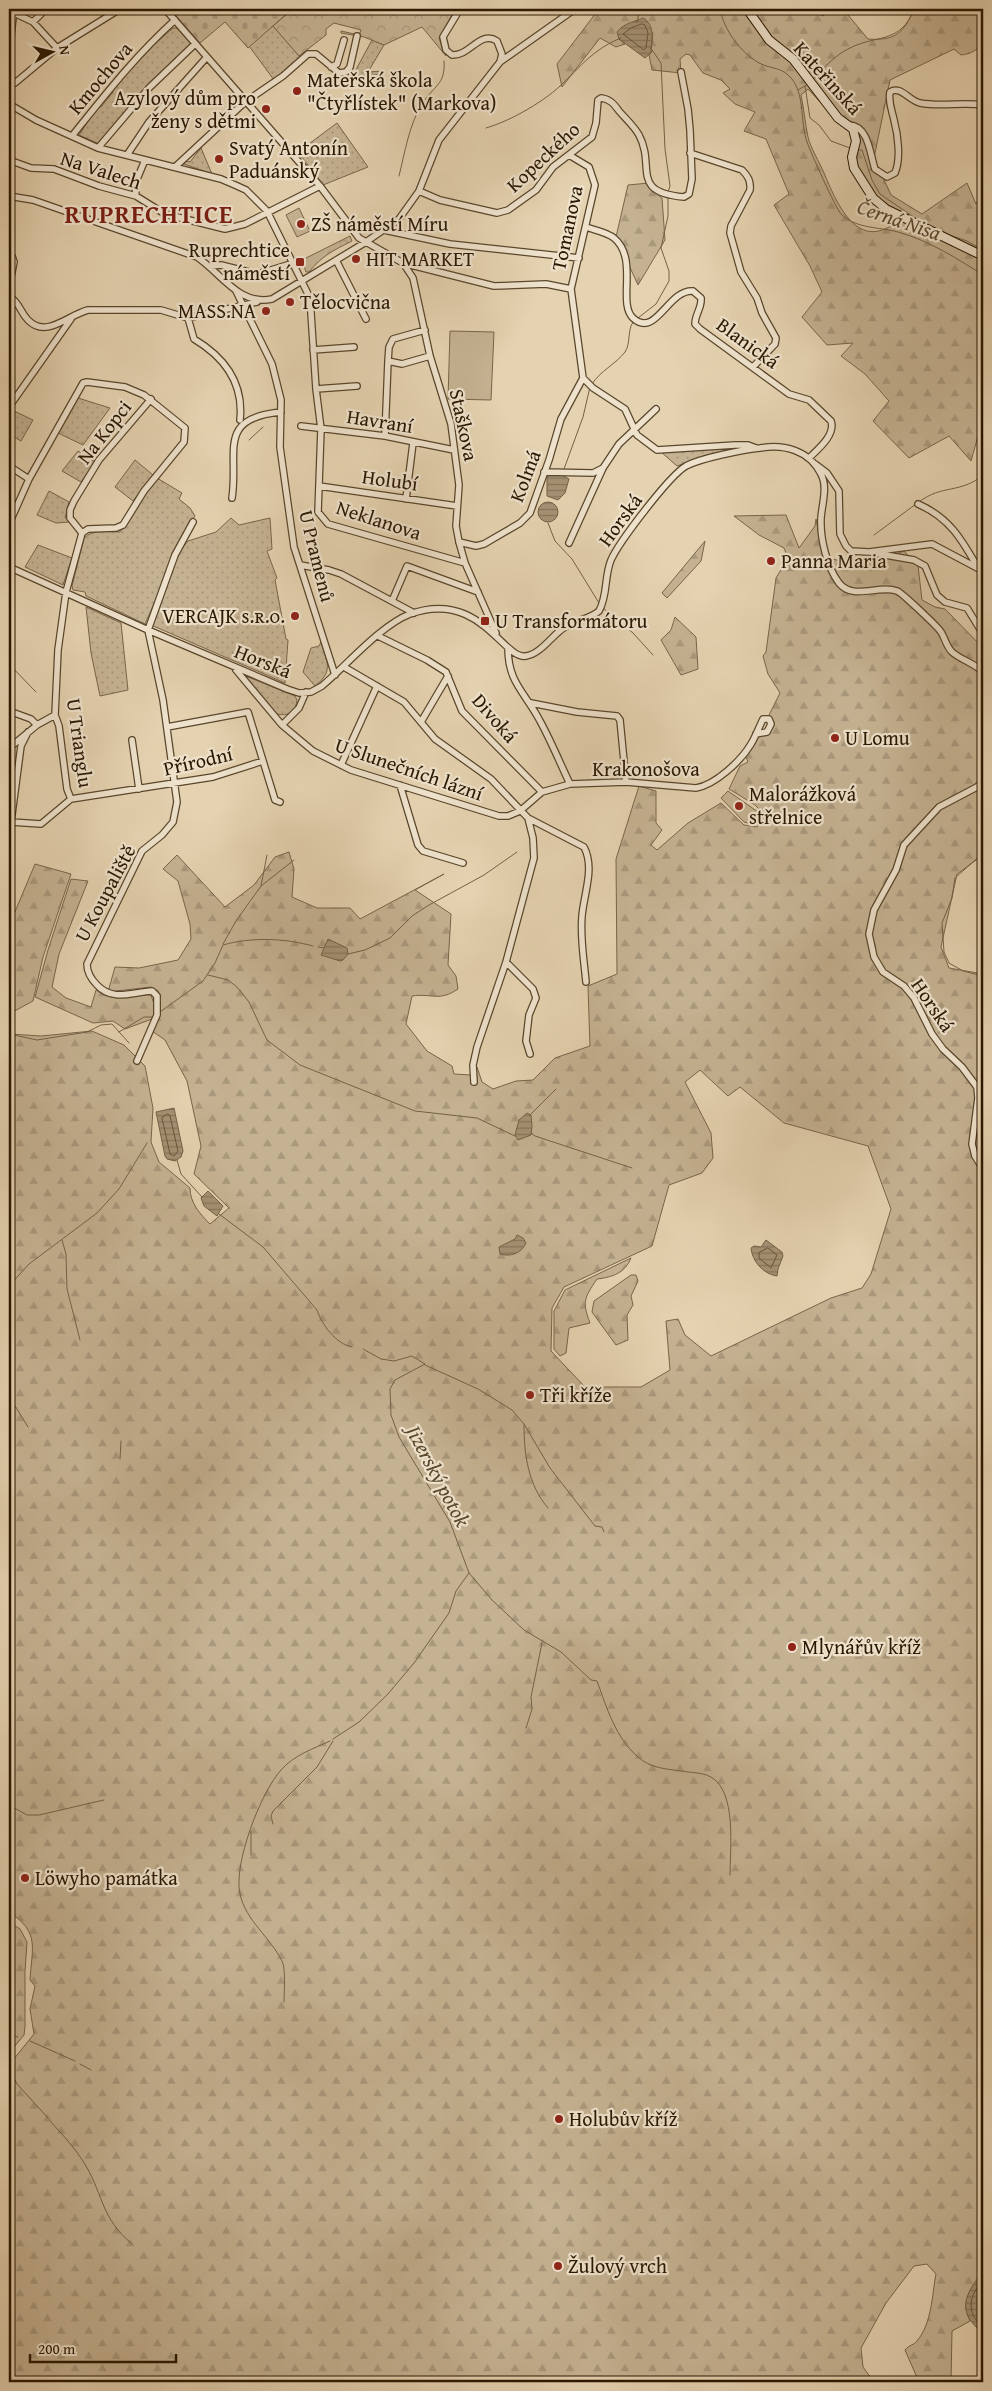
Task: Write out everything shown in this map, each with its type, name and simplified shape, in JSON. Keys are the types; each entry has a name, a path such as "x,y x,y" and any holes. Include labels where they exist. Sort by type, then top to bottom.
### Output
{"street":[{"path":"33,22 46,9"},
{"path":"15,84 57,48 120,9"},
{"path":"165,9 320,186 354,231 366,242 403,263 494,286 546,284 571,289 584,378 593,388 625,409 637,435 657,450 735,445 748,445 756,448"},
{"path":"460,9 443,37 446,50 452,55 458,55 470,49 482,38 492,38 500,46 502,54 500,62"},
{"path":"9,296 18,302 28,320 38,326 49,328 88,310 161,310 188,318 272,299 366,242 384,230 408,209 419,191 439,140 500,62 575,9"},
{"name":"Kateřinská","path":"747,9 769,40 793,59 838,118 848,125 855,135 852,157 854,168 873,198 886,209 983,256"},
{"path":"9,54 14,11 33,22 57,48"},
{"name":"Kmochova","path":"72,136 122,73 175,20"},
{"path":"175,167 245,102 283,76 308,54 316,54 339,73 346,72 350,67 357,36"},
{"path":"331,67 337,64 344,40"},
{"path":"98,148 148,88 195,44"},
{"path":"127,155 149,122 206,58"},
{"name":"Kopeckého","path":"419,191 440,200 497,213 508,210 536,190 553,167 592,137 596,106 601,98 611,102 638,134 642,145 646,174 653,187 660,194 684,197 690,194 692,179 688,109 680,72"},
{"path":"848,125 855,126 861,131 870,149 875,169 886,177 895,173 897,167 897,132 889,104 890,92 898,90 911,100 932,105 960,103 983,105"},
{"name":"Neklanova","path":"9,104 98,148 221,179 246,190 267,212 294,262 310,298 316,389 321,429 318,512 328,524 465,563"},
{"path":"690,153 742,170 748,176 751,183 750,190 731,226 730,233 741,272 757,298 762,313 776,338 774,344 753,366"},
{"name":"Tomanova","path":"569,155 588,168 593,176 595,185 571,289"},
{"name":"Na Valech","path":"9,160 31,168 54,169 99,186 136,196 165,214 225,229 245,224 320,186"},
{"path":"136,196 135,184 145,160"},
{"path":"9,190 16,196"},
{"path":"9,196 16,196 197,257 211,266 236,290 251,300 259,302"},
{"name":"Blanická","path":"586,227 614,238 623,249 627,264 628,310 632,317 640,322 647,323 654,320 670,302 682,293 693,291 701,298 702,305 695,324 789,394 809,400 831,421 831,431 823,444 809,458"},
{"path":"384,230 450,244 579,258"},
{"path":"9,256 12,256 14,262 9,287"},
{"path":"336,260 366,319"},
{"path":"211,266 221,265 258,274 294,262"},
{"name":"Staškova","path":"403,263 413,278 430,356 451,424 459,485 457,506 459,542 465,563 496,635"},
{"name":"U Pramenů","path":"236,290 272,364 281,400 283,466 294,547 335,674"},
{"path":"9,407 73,316"},
{"path":"188,318 194,339 213,350 221,358 234,380 240,394 240,420"},
{"path":"49,328 57,337"},
{"path":"385,436 389,347 393,339 424,330"},
{"path":"313,350 354,347"},
{"path":"388,361 402,364 430,356"},
{"name":"Kolmá","path":"459,542 476,546 484,544 520,523 530,514 561,419 584,378"},
{"path":"9,524 29,478 82,383 125,387 151,399"},
{"path":"316,389 357,386"},
{"name":"Na Kopci","path":"151,399 185,428 184,442 144,491 123,525 116,528 88,529 82,533 70,518 70,510 74,500 99,460 151,399"},
{"path":"568,543 603,468 619,444 656,409"},
{"path":"232,498 235,477 233,442 240,427 262,414 281,412"},
{"name":"Havraní","path":"302,426 385,436 454,450"},
{"path":"406,499 413,443"},
{"name":"Horská","path":"9,567 235,668 287,689 299,693 306,692 322,686 397,620 414,613 444,609 460,612 480,621 519,656 530,655 566,626 599,611 606,596 606,578 613,556 644,513 679,471 691,464 756,448 786,447 809,458 822,474 824,483 822,537 828,558 839,583 845,589 852,591 890,589 899,592 917,610 932,621 941,632 950,651 983,672"},
{"path":"814,464 827,473 839,491 838,519 840,534 846,546 856,552 870,552 932,544 981,570"},
{"path":"9,466 29,478"},
{"path":"544,472 593,473 603,468"},
{"name":"Holubí","path":"319,486 457,506"},
{"path":"918,504 957,532 981,570"},
{"path":"148,630 175,555 193,522"},
{"path":"66,592 82,533"},
{"path":"870,552 914,560 925,566 937,596 945,602 966,608 983,634"},
{"path":"300,565 342,574 414,613"},
{"path":"392,601 406,566 478,592"},
{"name":"U Trianglu","path":"28,732 21,746 11,822 40,824 71,798 67,789 59,726 55,715 58,650 66,592"},
{"path":"480,621 486,610"},
{"name":"U Koupaliště","path":"138,1060 157,1013 157,996 152,991 115,996 103,992 87,970 87,964 142,851 162,835 173,822 177,802 167,727 148,630"},
{"path":"378,636 427,660 446,672 448,676 421,722"},
{"path":"508,648 508,662 515,684 531,703 570,784"},
{"path":"344,667 404,702 440,743 491,779 528,818 574,840 584,847 589,856 589,871 582,916 582,948 586,982"},
{"name":"U Slunečních lázní","path":"235,668 282,725 313,751 341,765 400,786 498,816 508,816 520,811"},
{"name":"Divoká","path":"448,676 462,711 542,792"},
{"path":"341,765 377,686"},
{"path":"282,725 299,708 306,692"},
{"path":"531,703 577,712 617,716 620,720 626,782"},
{"path":"9,711 31,719 37,725"},
{"path":"167,727 248,712 274,800 280,802"},
{"path":"9,748 37,725 55,715"},
{"name":"Krakonošova","path":"520,811 542,792 570,784 626,782 696,788 706,787 729,769 751,745 756,734"},
{"name":"Přírodní","path":"132,740 139,789"},
{"name":"Přírodní","path":"71,798 176,784 213,777 263,761"},
{"name":"Horská","path":"983,780 977,787 939,807 904,845 891,881 874,910 869,934 874,958 883,972 904,986 914,998 932,1034 943,1049 962,1067 976,1087 978,1098 972,1144 983,1169"},
{"path":"400,786 418,846 423,851 463,863"},
{"path":"474,1082 473,1065 477,1047 506,962 534,858 533,838 528,818"},
{"path":"506,962 534,989 536,998 529,1015 526,1041 530,1054"}],"green space":[{"path":"170,9 292,9 248,48 225,22 200,43"},
{"path":"293,9 455,9 439,38 446,56 422,27 384,45 364,37 341,33 341,31 359,35 361,30 334,23 326,29 326,35 299,56 273,26"},
{"path":"599,9 815,9 822,16 836,9 843,9 868,39 885,39 892,37 902,30 914,9 983,9 983,43 976,50 961,55 954,49 890,80 874,158 891,195 922,214 967,183 976,204 983,193 983,418 971,461 949,436 909,458 873,421 889,401 865,374 841,356 853,343 827,345 802,317 822,292 810,266 774,205 789,194 766,139 744,131 755,112 735,104 723,93 730,89 721,80 703,73 690,55 686,54 680,59 681,73 652,70 649,55 651,53 653,33 639,20 619,39 625,44 616,47 600,38 562,87 557,64","holes":["808,89 853,134 851,166 859,184 870,197 894,218 895,223 881,230 869,231 859,227 841,209 809,142 801,95"]},
{"path":"273,26 301,58 274,80 249,46"},
{"path":"173,28 178,28 190,42 190,46 99,144 79,135 98,106 101,107 113,92 112,89 149,49"},
{"path":"372,40 384,45 368,72 383,71 380,74 352,77"},
{"path":"337,123 368,167 323,185 298,152"},
{"path":"201,148 212,174 184,164 186,161 190,162"},
{"path":"649,183 654,192 662,198 665,240 638,285 616,237 628,185"},
{"path":"299,208 310,231 297,237 286,215"},
{"path":"350,236 352,241 328,254 309,272 306,272 302,260"},
{"path":"450,331 494,332 491,400 448,399"},
{"path":"78,398 110,408 83,445 58,433"},
{"path":"10,409 33,420 21,441 9,434"},
{"path":"749,447 702,457 677,466 661,452"},
{"path":"78,451 95,462 81,482 62,471"},
{"path":"135,460 153,475 133,501 115,487"},
{"path":"157,478 182,493 179,499 190,508 195,516 188,527 145,624 86,596 85,592 73,590 72,586 84,538 96,532 120,532"},
{"path":"49,491 69,502 65,518 68,517 69,522 56,523 37,515"},
{"path":"786,515 799,548 815,526 816,519 823,557 863,566 904,551 918,566 922,600 935,607 945,609 983,648 983,855 957,874 941,947 949,968 983,974 983,2272 968,2295 966,2307 970,2321 952,2331 951,2382 919,2382 905,2350 917,2341 929,2317 936,2274 927,2264 914,2266 886,2303 861,2348 863,2367 871,2378 879,2382 814,2382 813,2380 811,2382 9,2382 9,2065 34,2034 30,2009 35,1986 30,1980 32,1941 30,1934 26,1926 9,1912 9,1034 41,1036 92,1031 124,1045 145,1066 153,1108 151,1142 159,1162 190,1188 192,1199 199,1212 210,1224 229,1208 194,1174 201,1146 187,1081 165,1040 152,1031 160,1012 158,991 151,987 108,992 115,967 139,968 178,960 191,939 190,924 178,881 163,869 177,855 225,907 254,885 275,857 289,852 294,869 292,897 317,908 350,908 360,919 444,874 415,890 451,914 448,965 456,976 458,989 440,996 412,996 406,1024 427,1051 452,1066 454,1074 471,1075 473,1068 477,1067 482,1082 493,1089 516,1081 533,1080 555,1058 590,1046 588,986 617,974 616,859 639,786 656,791 656,823 662,830 651,845 657,850 688,823 721,803 744,825 757,827 764,814 755,805 729,789 740,766 748,762 746,757 757,738 770,732 774,722 769,715 780,693 768,674 763,656 766,652 776,578 788,558 784,548 759,535 734,516","holes":["700,1070 728,1096 740,1087 784,1123 868,1146 891,1209 871,1274 862,1288 831,1298 711,1356 685,1335 678,1319 666,1321 670,1370 641,1387 585,1387 551,1351 552,1308 564,1287 652,1246 669,1185 702,1173 713,1158 711,1133 685,1082"]},
{"path":"231,518 239,525 270,518 272,549 267,551 277,578 275,580 286,639 288,640 285,683 151,625 178,553 188,541 216,532"},
{"path":"705,541 701,561 667,598 662,593"},
{"path":"38,545 72,558 63,585 25,567"},
{"path":"86,607 121,623 128,690 100,696 91,653"},
{"path":"675,617 696,637 698,669 681,675 661,640 671,630"},
{"path":"321,642 327,661 327,671 321,681 315,686 303,672 311,648 319,646"},
{"path":"248,677 295,696 297,700 293,710 285,715 277,714 247,679"},
{"name":"Malorážková střelnice","path":"728,791 761,814 755,825 744,822 721,798"},
{"path":"35,864 71,874 43,957 33,1001 9,1014 9,926"},
{"path":"71,879 88,881 59,954 52,987 66,998 91,1007 96,990 109,997 151,995 156,1010 152,1019 125,1029 113,1021 93,1023 35,997"},
{"path":"631,1258 622,1271 597,1279 589,1291 585,1305 590,1323 569,1328 566,1353 560,1356 554,1349 554,1311 565,1290"},
{"path":"631,1275 636,1275 638,1281 631,1296 633,1305 627,1315 628,1340 616,1345 592,1312 594,1301"},
{"path":"9,1922 20,1929 27,1942 24,2035 9,2053"}],"water":[{"path":"643,18 650,25 652,33 651,53 645,58 619,39 617,32 626,25"},
{"path":"562,475 569,479 565,493 558,500 547,496 547,476"},
{"path":"548,502 555,505 558,512 555,519 548,522 541,519 538,512 541,505"},
{"path":"328,939 347,948 348,954 343,960 340,961 321,955"},
{"path":"174,1108 183,1151 181,1157 175,1161 167,1159 165,1156 156,1112"},
{"path":"527,1113 531,1115 531,1135 518,1140 515,1135 519,1120"},
{"path":"208,1191 223,1206 217,1216 204,1206 201,1198"},
{"path":"517,1235 523,1238 526,1243 524,1247 511,1255 500,1254 499,1247 515,1239"},
{"path":"766,1240 782,1252 783,1256 777,1276 763,1270 756,1262 752,1253 751,1248 754,1246 761,1247"},
{"path":"983,2272 983,2333 969,2318 966,2311 966,2303 971,2288"}],"waterway":[{"path":"637,22 640,9"},
{"name":"Černá Nisa","path":"720,9 725,25 745,53 759,63 784,72 792,79 801,101 807,142 841,214 861,225 898,232 921,240 983,275"},
{"path":"812,80 843,52 858,44 895,34 909,20 914,9"},
{"path":"486,128 510,119 541,101 590,57 621,38"},
{"path":"650,47 661,63 665,149 670,186 668,192"},
{"path":"399,176 414,121 422,104 441,80 444,61"},
{"path":"798,90 808,84"},
{"path":"805,86 810,118 819,125 831,141 850,148"},
{"path":"856,150 862,150 872,180 880,194 921,222"},
{"path":"638,318 656,304 669,281 669,271 661,248 668,216 668,196"},
{"path":"943,233 967,241 983,250"},
{"path":"592,384 599,375 625,352 633,322"},
{"path":"564,469 583,417 590,387"},
{"name":"Černá Nisa","path":"983,410 979,424 983,433"},
{"path":"249,440 263,427"},
{"path":"919,502 927,496 967,485 983,475"},
{"path":"874,535 916,504"},
{"path":"548,523 555,541 572,559 599,603"},
{"path":"603,608 633,633 653,655"},
{"path":"9,664 36,692"},
{"path":"348,954 365,950 390,938 412,916 484,875 517,852"},
{"name":"Černá Nisa","path":"983,853 955,878 952,898 942,923 944,952 949,963 963,971 983,976"},
{"path":"261,886 267,855"},
{"path":"223,944 236,921 261,886 294,860"},
{"path":"160,1012 203,981 215,963 223,945 234,942 268,940 291,941 313,946"},
{"path":"318,947 324,948"},
{"path":"208,975 228,980 237,987 249,1002 267,1040 300,1065 415,1111 477,1118 515,1136"},
{"path":"119,1032 144,1017 153,1017"},
{"name":"Jizerský potok","path":"9,1034 37,1040 87,1032 101,1025 112,1024 129,1043"},
{"path":"530,1115 556,1089"},
{"path":"531,1133 535,1136 632,1168"},
{"path":"9,1286 29,1264 97,1213 119,1189 147,1143"},
{"name":"Jizerský potok","path":"177,1160 181,1174 202,1197"},
{"name":"Jizerský potok","path":"219,1214 263,1247 317,1310 322,1322 330,1333 340,1342 352,1347"},
{"path":"62,1240 66,1254 67,1289 80,1340"},
{"name":"Jizerský potok","path":"363,1349 381,1359 394,1361 412,1356 425,1364 395,1380 390,1389 391,1415 399,1437 450,1522 469,1573 492,1600 524,1630 561,1652 591,1680 597,1681 608,1712 618,1731 623,1740 638,1757 648,1764 658,1767 708,1775 719,1784 725,1795 730,1822 730,1875"},
{"path":"425,1365 478,1389 512,1410 524,1424 550,1468 595,1526 602,1527 604,1532"},
{"path":"9,1396 28,1427"},
{"path":"524,1425 528,1469 541,1499 548,1508"},
{"path":"120,1459 121,1441"},
{"path":"333,1739 359,1722 387,1695 414,1663 449,1613 456,1591 469,1573"},
{"path":"526,1728 532,1709 531,1697 542,1643"},
{"path":"284,2002 283,1964 277,1952 253,1921 243,1904 239,1881 241,1865 250,1829 273,1780 292,1760 330,1741"},
{"path":"273,1824 271,1816 273,1811 317,1767 333,1741"},
{"path":"9,1805 27,1815 39,1815 104,1800"},
{"path":"251,1831 251,1855"},
{"path":"9,2035 18,2037"},
{"path":"30,2041 75,2061"},
{"path":"80,2064 91,2070"},
{"path":"10,2071 17,2084 48,2118"},
{"path":"50,2121 82,2160 114,2225 132,2244"}],"place":[{"name":"Mateřská škola \"Čtyřlístek\" (Markova)","path":"297,91"},
{"name":"Azylový dům pro ženy s dětmi","path":"266,109"},
{"name":"Svatý Antonín Paduánský","path":"219,159"},
{"name":"ZŠ náměstí Míru","path":"301,224"},
{"name":"HIT MARKET","path":"356,259"},
{"name":"Ruprechtice náměstí","path":"300,262"},
{"name":"Tělocvična","path":"290,302"},
{"name":"MASS.NA","path":"266,311"},
{"name":"Panna Maria","path":"771,561"},
{"name":"VERCAJK s.ʀ.ᴏ.","path":"295,616"},
{"name":"U Transformátoru","path":"485,621"},
{"name":"U Lomu","path":"835,738"},
{"name":"Malorážková střelnice","path":"739,806"},
{"name":"Tři kříže","path":"530,1395"},
{"name":"Mlynářův kříž","path":"792,1647"},
{"name":"Löwyho památka","path":"25,1878"},
{"name":"Holubův kříž","path":"559,2119"},
{"name":"Žulový vrch","path":"558,2266"}],"district":[{"name":"RUPRECHTICE","path":"149,214"}]}
